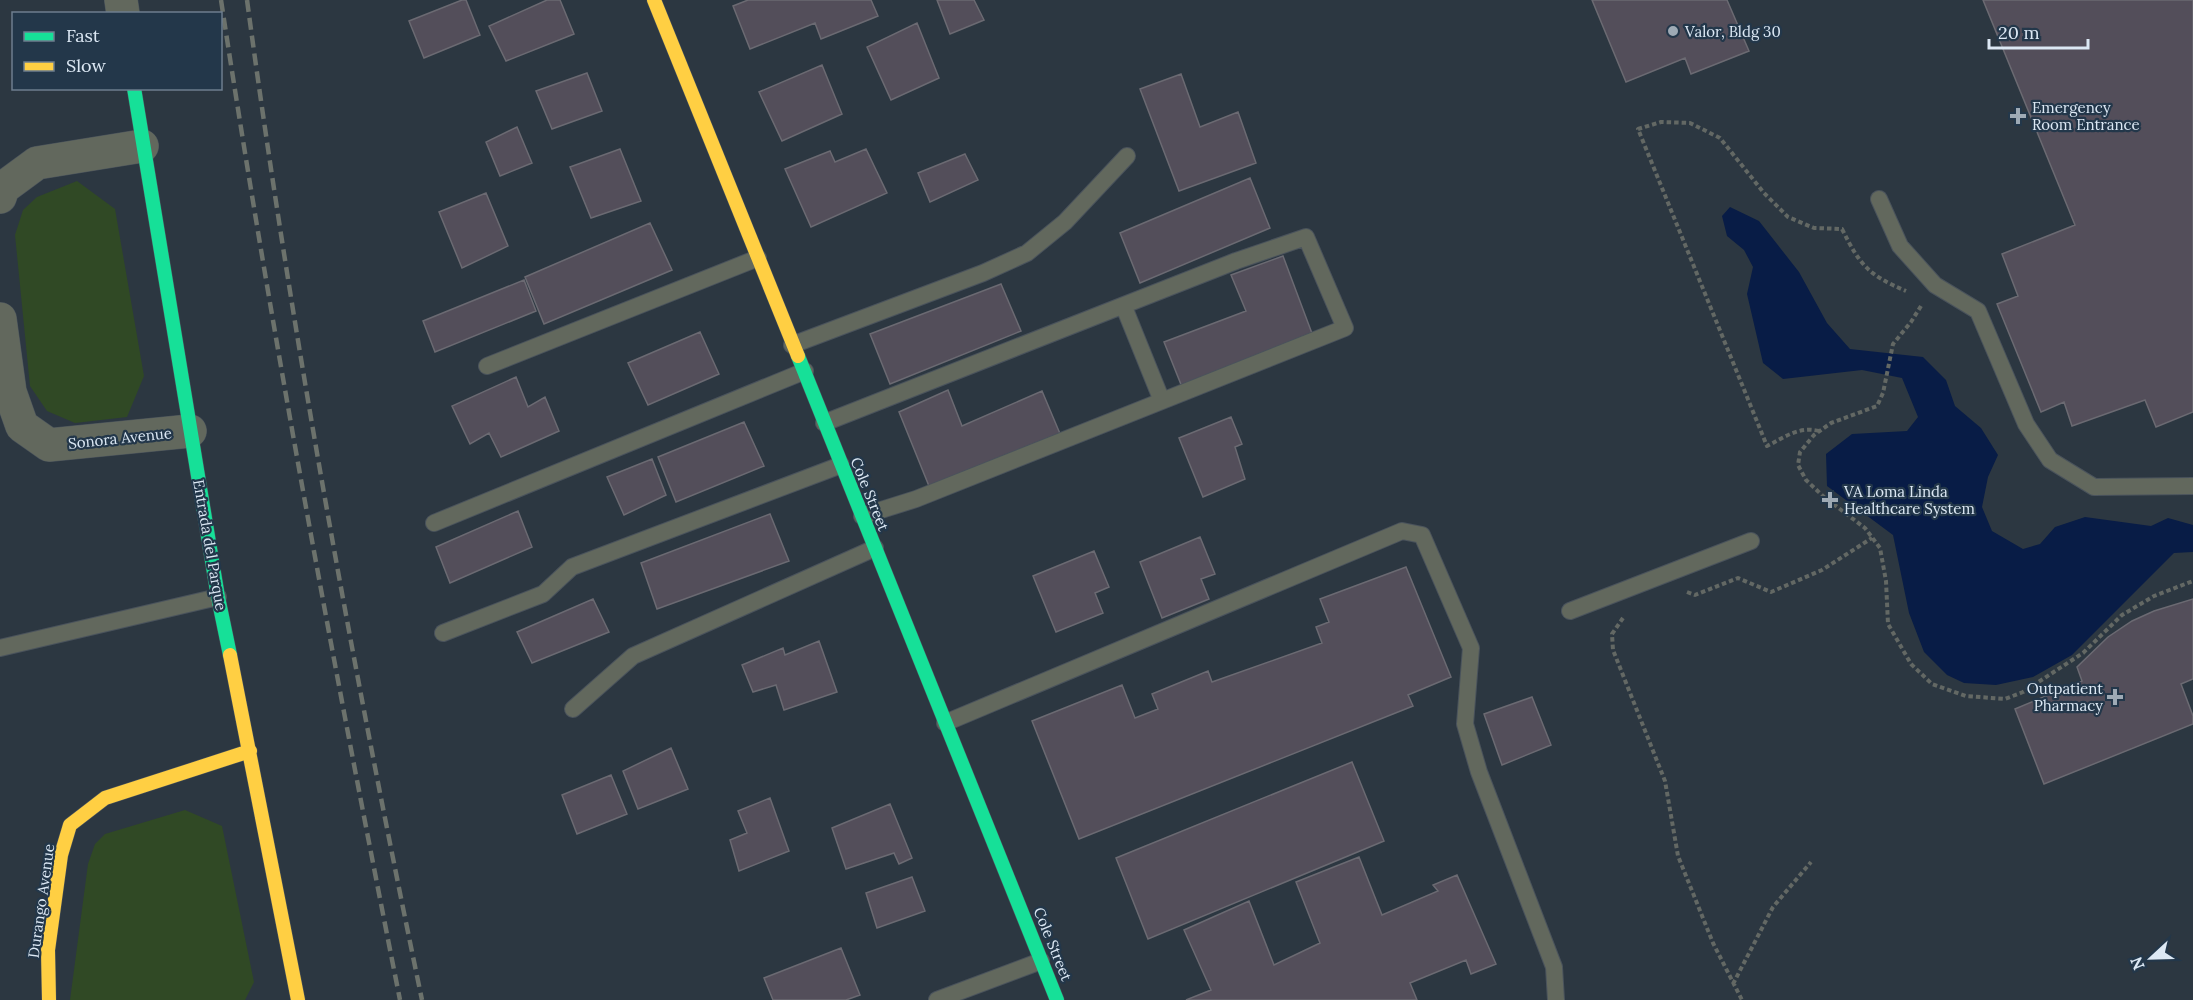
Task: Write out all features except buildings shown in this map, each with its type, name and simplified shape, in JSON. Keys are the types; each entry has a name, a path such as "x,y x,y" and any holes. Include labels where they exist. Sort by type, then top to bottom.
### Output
{"street":[{"name":"Cole Street","path":"654,0 1057,1000"},
{"name":"Entrada del Parque","path":"134,90 218,597 298,1000"},
{"path":"0,197 3,188 38,163 142,146"},
{"name":"Sonora Avenue","path":"0,319 10,392 22,426 49,445 190,431"},
{"name":"Durango Avenue","path":"49,1000 48,950 61,855 70,825 105,798 250,751"}],"lane":[{"path":"792,345 983,273 1027,253 1065,222 1127,156"},
{"path":"1879,199 1900,246 1935,285 1978,311 2026,424 2050,460 2094,487 2193,486"},
{"path":"824,423 1124,307 1236,261 1306,237 1345,328 916,499 862,516"},
{"path":"487,366 758,258"},
{"path":"1124,307 1162,401"},
{"path":"434,523 805,371"},
{"path":"443,633 543,594 572,567 841,465"},
{"path":"945,723 1402,531 1422,535 1471,648 1465,724 1479,772 1554,967 1556,1000"},
{"path":"1570,611 1751,541"},
{"path":"573,709 633,656 874,548"},
{"path":"0,648 218,597"},
{"path":"937,1000 1041,961"}],"path":[{"path":"1819,431 1797,430 1767,446 1638,129 1661,122 1690,123 1720,138 1764,193 1788,217 1814,228 1842,230 1868,271 1914,295"},
{"path":"1918,310 1893,344 1885,383 1877,406 1831,423 1819,431 1800,452 1798,465 1806,480 1824,497 1865,528 1880,548 1886,581 1888,624 1911,664 1932,684 1966,696 2005,699 2023,692 2083,653 2122,615 2154,596 2193,581"},
{"path":"1678,594 1685,591 1695,596 1738,578 1771,592 1822,570 1872,538"},
{"path":"1633,613 1623,617 1612,634 1613,650 1665,781 1678,856 1713,943 1742,1000"},
{"path":"1733,984 1773,907 1811,862"}],"green space":[{"path":"77,181 115,209 144,376 127,417 75,423 47,411 30,386 15,235 23,210 37,197"},
{"path":"185,810 222,826 254,982 245,1000 70,1000 88,864 95,844 105,834"}],"water":[{"path":"1730,207 1759,221 1799,272 1827,323 1850,349 1923,357 1946,380 1955,406 1981,428 1998,455 1988,477 1982,507 1992,531 2023,549 2040,544 2055,527 2085,517 2151,526 2168,518 2193,525 2193,552 2174,553 2072,655 2033,677 1996,685 1964,683 1947,675 1924,652 1909,613 1893,535 1827,486 1826,454 1852,434 1907,431 1918,417 1902,378 1862,370 1783,379 1763,363 1747,294 1753,267 1744,250 1727,236 1722,216"}],"railway":[{"path":"221,0 261,251 305,501 400,1000"},
{"path":"247,0 284,251 325,502 422,1000"}],"traffic: fast":[{"path":"134,90 218,597 230,655"},
{"path":"798,356 1057,1000"}],"traffic: slow":[{"path":"654,0 798,356"},
{"path":"230,655 298,1000"},
{"path":"49,1000 48,950 61,855 70,825 105,798 250,751"}],"place":[{"name":"Valor, Bldg 30","path":"1673,31"},
{"name":"Emergency Room Entrance","path":"2018,116"},
{"name":"VA Loma Linda Healthcare System","path":"1830,500"},
{"name":"Outpatient Pharmacy","path":"2115,697"}]}
